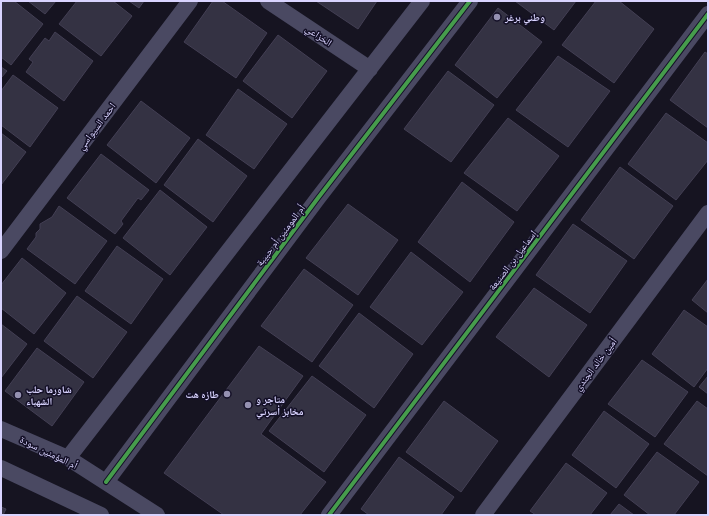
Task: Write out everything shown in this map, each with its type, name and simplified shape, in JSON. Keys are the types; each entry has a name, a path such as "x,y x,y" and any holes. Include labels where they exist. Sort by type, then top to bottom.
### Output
{"street":[{"name":"احمد السيواسي","path":"1,251 6,235 190,1"},
{"name":"الخزاعي","path":"268,1 370,69"},
{"path":"68,458 422,1"},
{"name":"أم المومنين أم حبيبة","path":"106,482 318,198 470,1"},
{"name":"إسماعيل بن الصنيعة","path":"329,515 708,14"},
{"name":"أمين خالد الجندي","path":"483,515 708,213"},
{"name":"أم المؤمنين سودة","path":"1,429 68,458 157,515"},
{"path":"1,468 101,515"}],"building":[{"path":"1,1 14,1 43,24 11,65 1,57"},
{"path":"28,1 56,1 45,14"},
{"path":"77,1 113,1 132,16 101,56 59,24"},
{"path":"129,1 144,1 139,8"},
{"path":"213,1 222,1 267,33 236,78 184,42"},
{"path":"316,1 377,1 358,29"},
{"path":"515,1 576,1 554,30"},
{"path":"596,1 619,1 654,29 614,83 562,45"},
{"path":"498,8 542,42 497,98 455,65"},
{"path":"55,32 93,61 64,101 26,72 33,62 29,59 45,38 49,41"},
{"path":"278,35 327,71 292,118 243,81"},
{"path":"705,52 708,54 708,128 670,100"},
{"path":"558,56 610,91 568,147 516,110"},
{"path":"1,67 7,71 1,78"},
{"path":"448,71 494,105 451,162 404,129"},
{"path":"13,75 58,108 30,147 1,125 1,91"},
{"path":"238,89 287,124 254,169 206,135"},
{"path":"141,101 190,138 156,183 107,145"},
{"path":"666,113 708,143 708,160 676,200 628,164"},
{"path":"508,118 559,156 517,211 464,173"},
{"path":"1,133 26,152 1,185"},
{"path":"198,139 247,176 213,222 164,185"},
{"path":"101,154 149,190 141,200 138,198 121,221 123,224 115,234 67,198"},
{"path":"620,167 673,206 634,259 581,220"},
{"path":"462,182 514,222 470,282 418,242"},
{"path":"160,190 207,227 170,275 123,238"},
{"path":"348,204 398,240 358,295 306,258"},
{"path":"59,206 107,241 75,284 27,249 36,237 36,233 40,229 40,224 52,217"},
{"path":"573,224 627,261 590,313 536,275"},
{"path":"117,246 163,279 131,324 85,291"},
{"path":"411,252 463,292 422,345 370,307"},
{"path":"22,258 66,293 34,334 1,308 1,285"},
{"path":"304,269 353,305 312,362 261,326"},
{"path":"708,279 708,313 692,300"},
{"path":"534,288 587,325 549,377 496,337"},
{"path":"77,296 127,332 93,378 44,341"},
{"path":"684,310 708,327 708,368 694,387 652,354"},
{"path":"359,313 413,354 374,408 319,366"},
{"path":"1,324 27,344 1,378"},
{"name":"متاجر و مخابز أسرتي","path":"259,346 303,376 261,434 326,482 300,515 224,515 164,473"},
{"path":"37,348 84,382 52,426 5,391"},
{"path":"642,360 688,392 655,437 608,404"},
{"path":"312,376 366,415 324,472 269,431"},
{"path":"708,376 708,394 699,387"},
{"path":"444,401 498,441 461,492 406,452"},
{"path":"697,401 708,409 708,476 664,444"},
{"path":"604,411 649,444 616,488 572,455"},
{"path":"657,452 699,482 674,515 650,515 624,495"},
{"path":"399,457 454,497 441,515 369,515 361,509"},
{"path":"566,463 607,493 590,515 536,515 530,511"},
{"path":"619,504 634,515 610,515"},
{"path":"1,507 6,509 3,515 1,515"}],"cycle path":[{"path":"106,482 318,198 470,1"},
{"path":"329,515 708,14"}],"place":[{"name":"وطني برغر","path":"497,17"},
{"name":"طازه هت","path":"227,394"},
{"name":"شاورما حلب الشهباء","path":"18,395"},
{"name":"متاجر و مخابز أسرتي","path":"248,405"}]}
